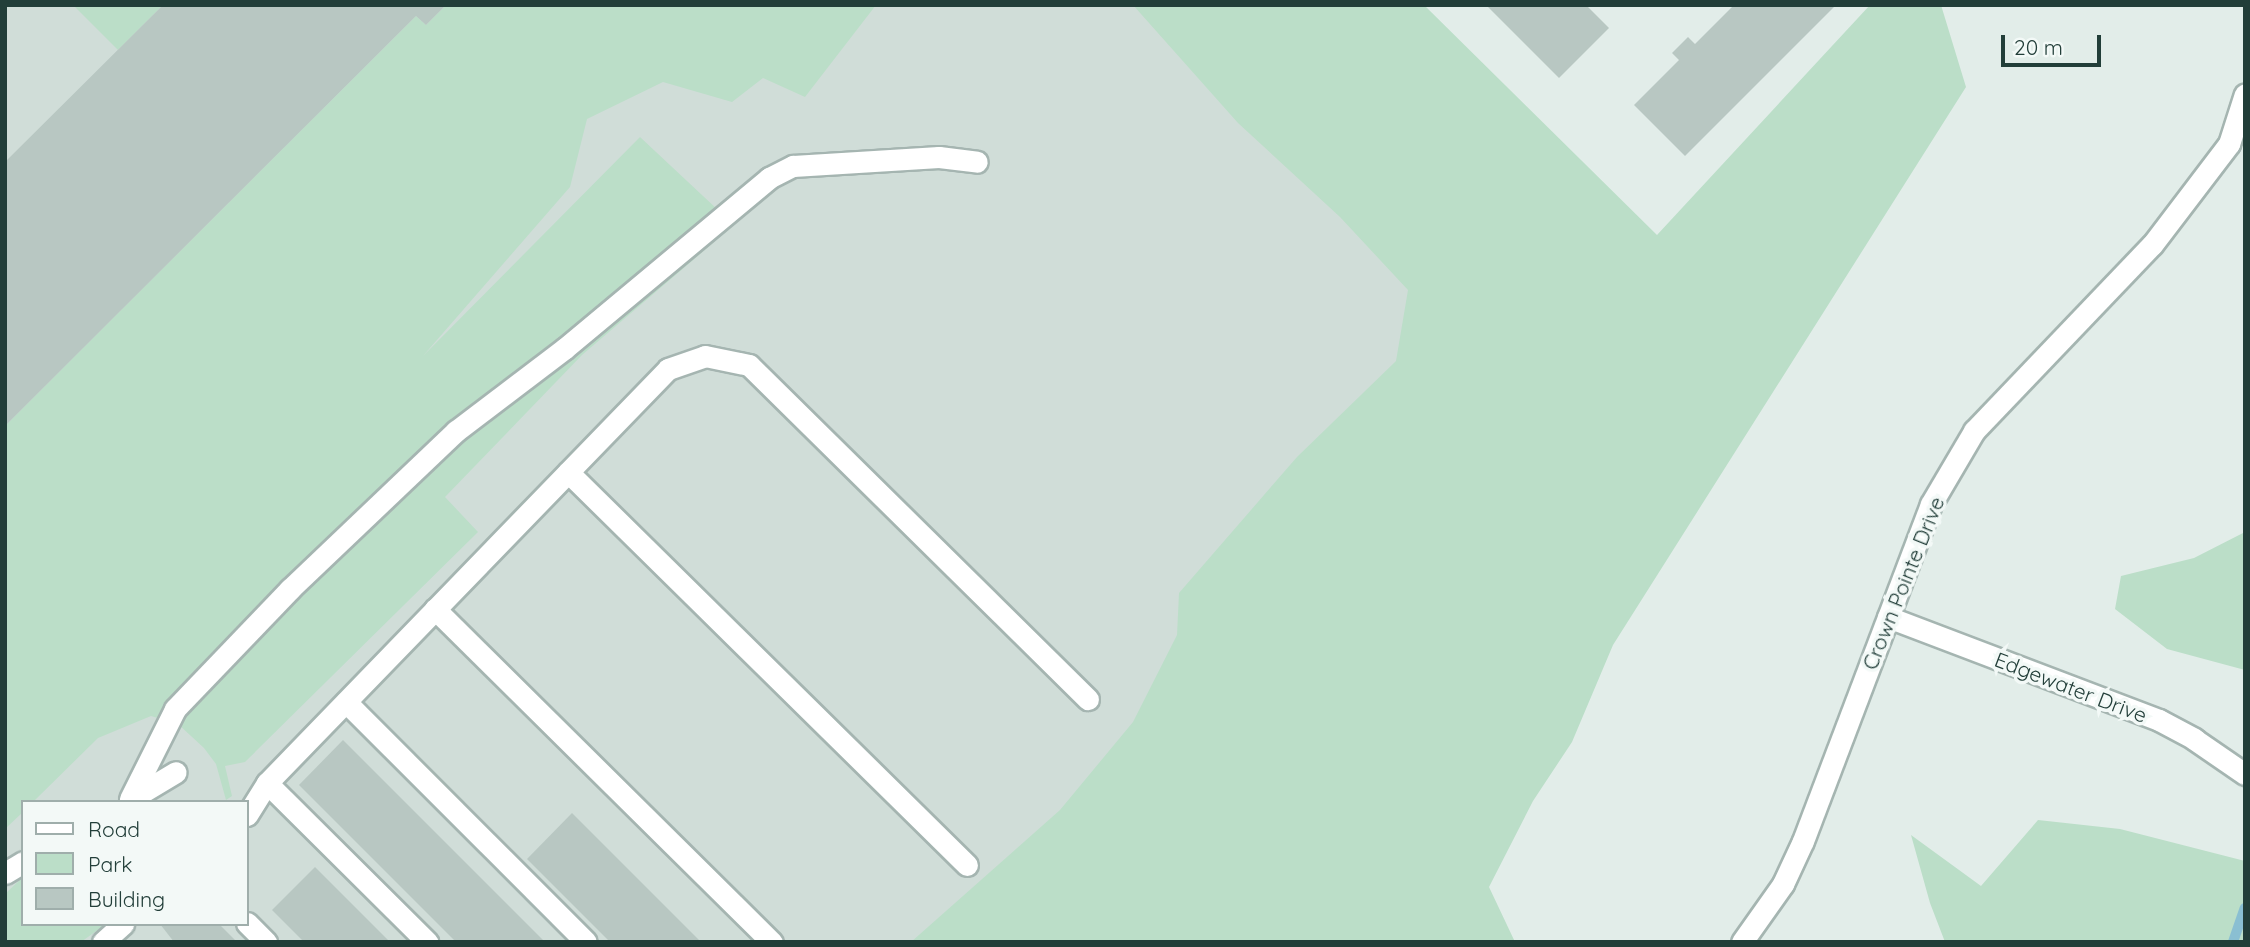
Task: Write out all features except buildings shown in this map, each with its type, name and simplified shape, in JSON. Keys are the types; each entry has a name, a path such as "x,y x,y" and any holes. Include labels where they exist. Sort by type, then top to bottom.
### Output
{"street":[{"name":"Crown Pointe Drive","path":"1742,942 1783,884 1803,841 1931,504 1974,430 2152,245 2229,144 2245,94"},
{"path":"129,800 175,709 290,589 456,431 564,349 769,178 793,166 939,157 977,162"},
{"path":"248,813 267,783 668,369 705,356 749,365 1088,699"},
{"path":"568,472 967,865"},
{"path":"435,609 772,942"},
{"name":"Edgewater Drive","path":"1888,617 2159,720 2194,739 2245,774"},
{"path":"346,702 586,942"},
{"path":"130,800 176,772"},
{"path":"267,783 427,942"},
{"path":"5,873 21,863"},
{"path":"248,924 266,942"}],"shaded area":[{"path":"5,5 1323,5 1637,325 1017,942 5,942"}],"green space":[{"path":"73,5 163,5 118,50"},
{"path":"446,5 876,5 805,97 763,78 732,102 663,82 587,119 570,187 423,356 640,137 734,225 582,355 445,497 478,532 245,762 225,766 232,796 226,800 216,764 204,748 178,724 151,716 98,738 35,800 21,800 21,814 5,829 5,426 416,16 426,25"},
{"path":"1133,5 1424,5 1657,235 1870,5 1941,5 1966,87 1613,645 1572,742 1533,801 1489,887 1515,942 911,942 1060,810 1133,722 1177,635 1179,593 1297,457 1396,361 1408,290 1340,217 1238,123"},
{"path":"2245,532 2245,670 2167,649 2115,609 2121,576 2194,558"},
{"path":"2038,820 2120,829 2245,861 2245,942 1945,942 1930,903 1911,835 1981,886"},
{"path":"21,879 21,926 103,926 81,942 5,942 5,894"}],"waterway":[{"path":"2233,942 2245,908"}]}
